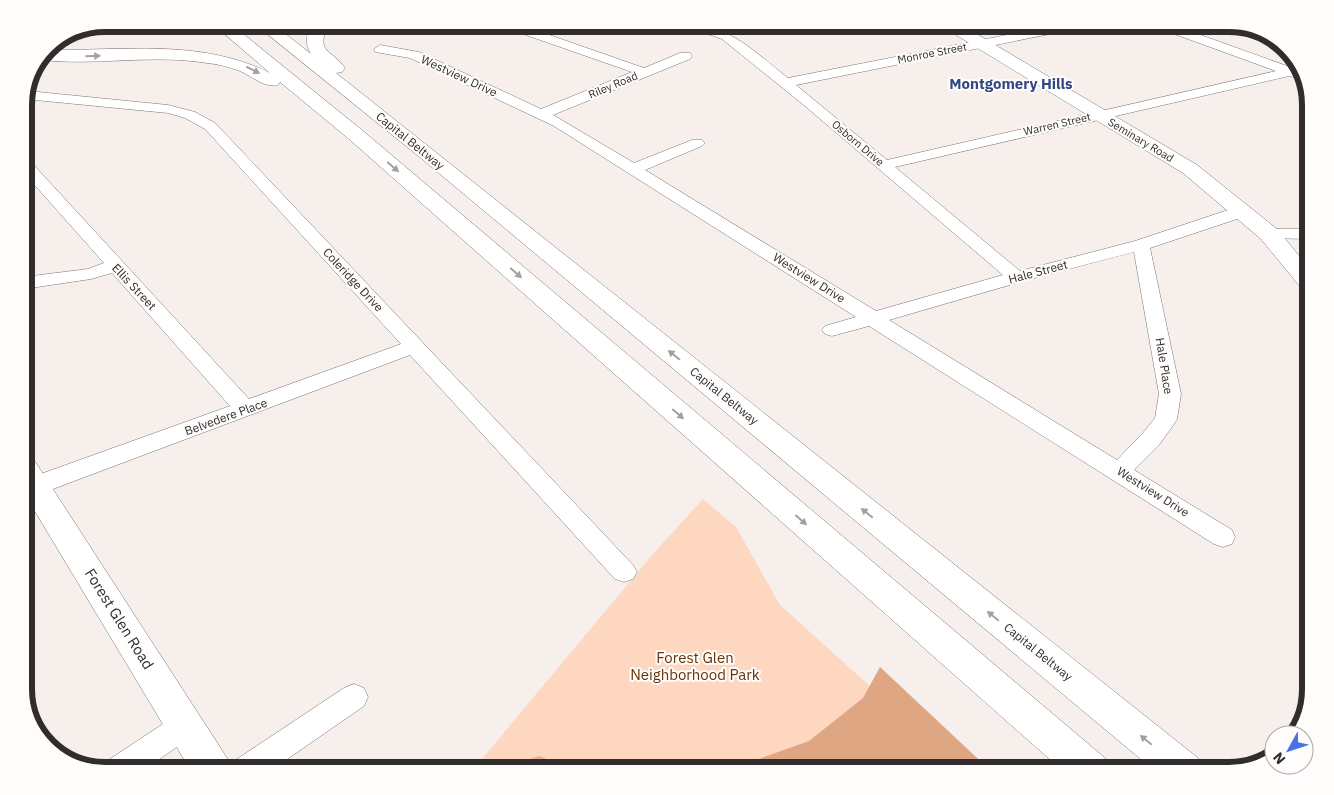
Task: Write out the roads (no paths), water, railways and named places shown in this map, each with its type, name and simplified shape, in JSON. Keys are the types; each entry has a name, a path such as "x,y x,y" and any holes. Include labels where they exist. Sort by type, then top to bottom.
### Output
{"main road":[{"path":"231,32 356,135 1081,762"},
{"name":"Capital Beltway","path":"273,32 429,156 1173,762"},
{"path":"316,32 314,47 319,54 432,144 429,156"},
{"name":"Seminary Road","path":"963,32 1190,169 1269,234 1301,273"},
{"path":"53,55 166,54 211,57 230,61 260,74 356,135"},
{"name":"Forest Glen Road","path":"33,489 208,762"}],"street":[{"path":"530,32 644,72"},
{"name":"Osborn Drive","path":"730,32 785,83 1016,278"},
{"name":"Monroe Street","path":"785,83 1039,32"},
{"path":"1180,32 1294,74"},
{"name":"Westview Drive","path":"380,49 414,55 542,114 874,318 1223,537"},
{"name":"Riley Road","path":"542,114 684,56"},
{"name":"Warren Street","path":"884,165 1098,114 1288,72"},
{"name":"Coleridge Drive","path":"34,97 168,109 198,118 210,126 624,572"},
{"path":"633,169 697,143"},
{"name":"Ellis Street","path":"33,174 245,409"},
{"name":"Hale Street","path":"832,330 1141,245 1243,211"},
{"path":"1269,234 1301,234"},
{"name":"Hale Place","path":"1119,471 1151,439 1166,419 1170,394 1141,245"},
{"path":"33,282 91,274 114,266"},
{"name":"Belvedere Place","path":"33,479 245,409 414,346"},
{"path":"258,762 354,697"},
{"path":"131,762 185,725"}],"waterway":[{"path":"530,762 539,759 546,762"}],"district":[{"name":"Montgomery Hills","path":"1011,84"}],"park label":[{"name":"Forest Glen Neighborhood Park","path":"695,666"}]}
